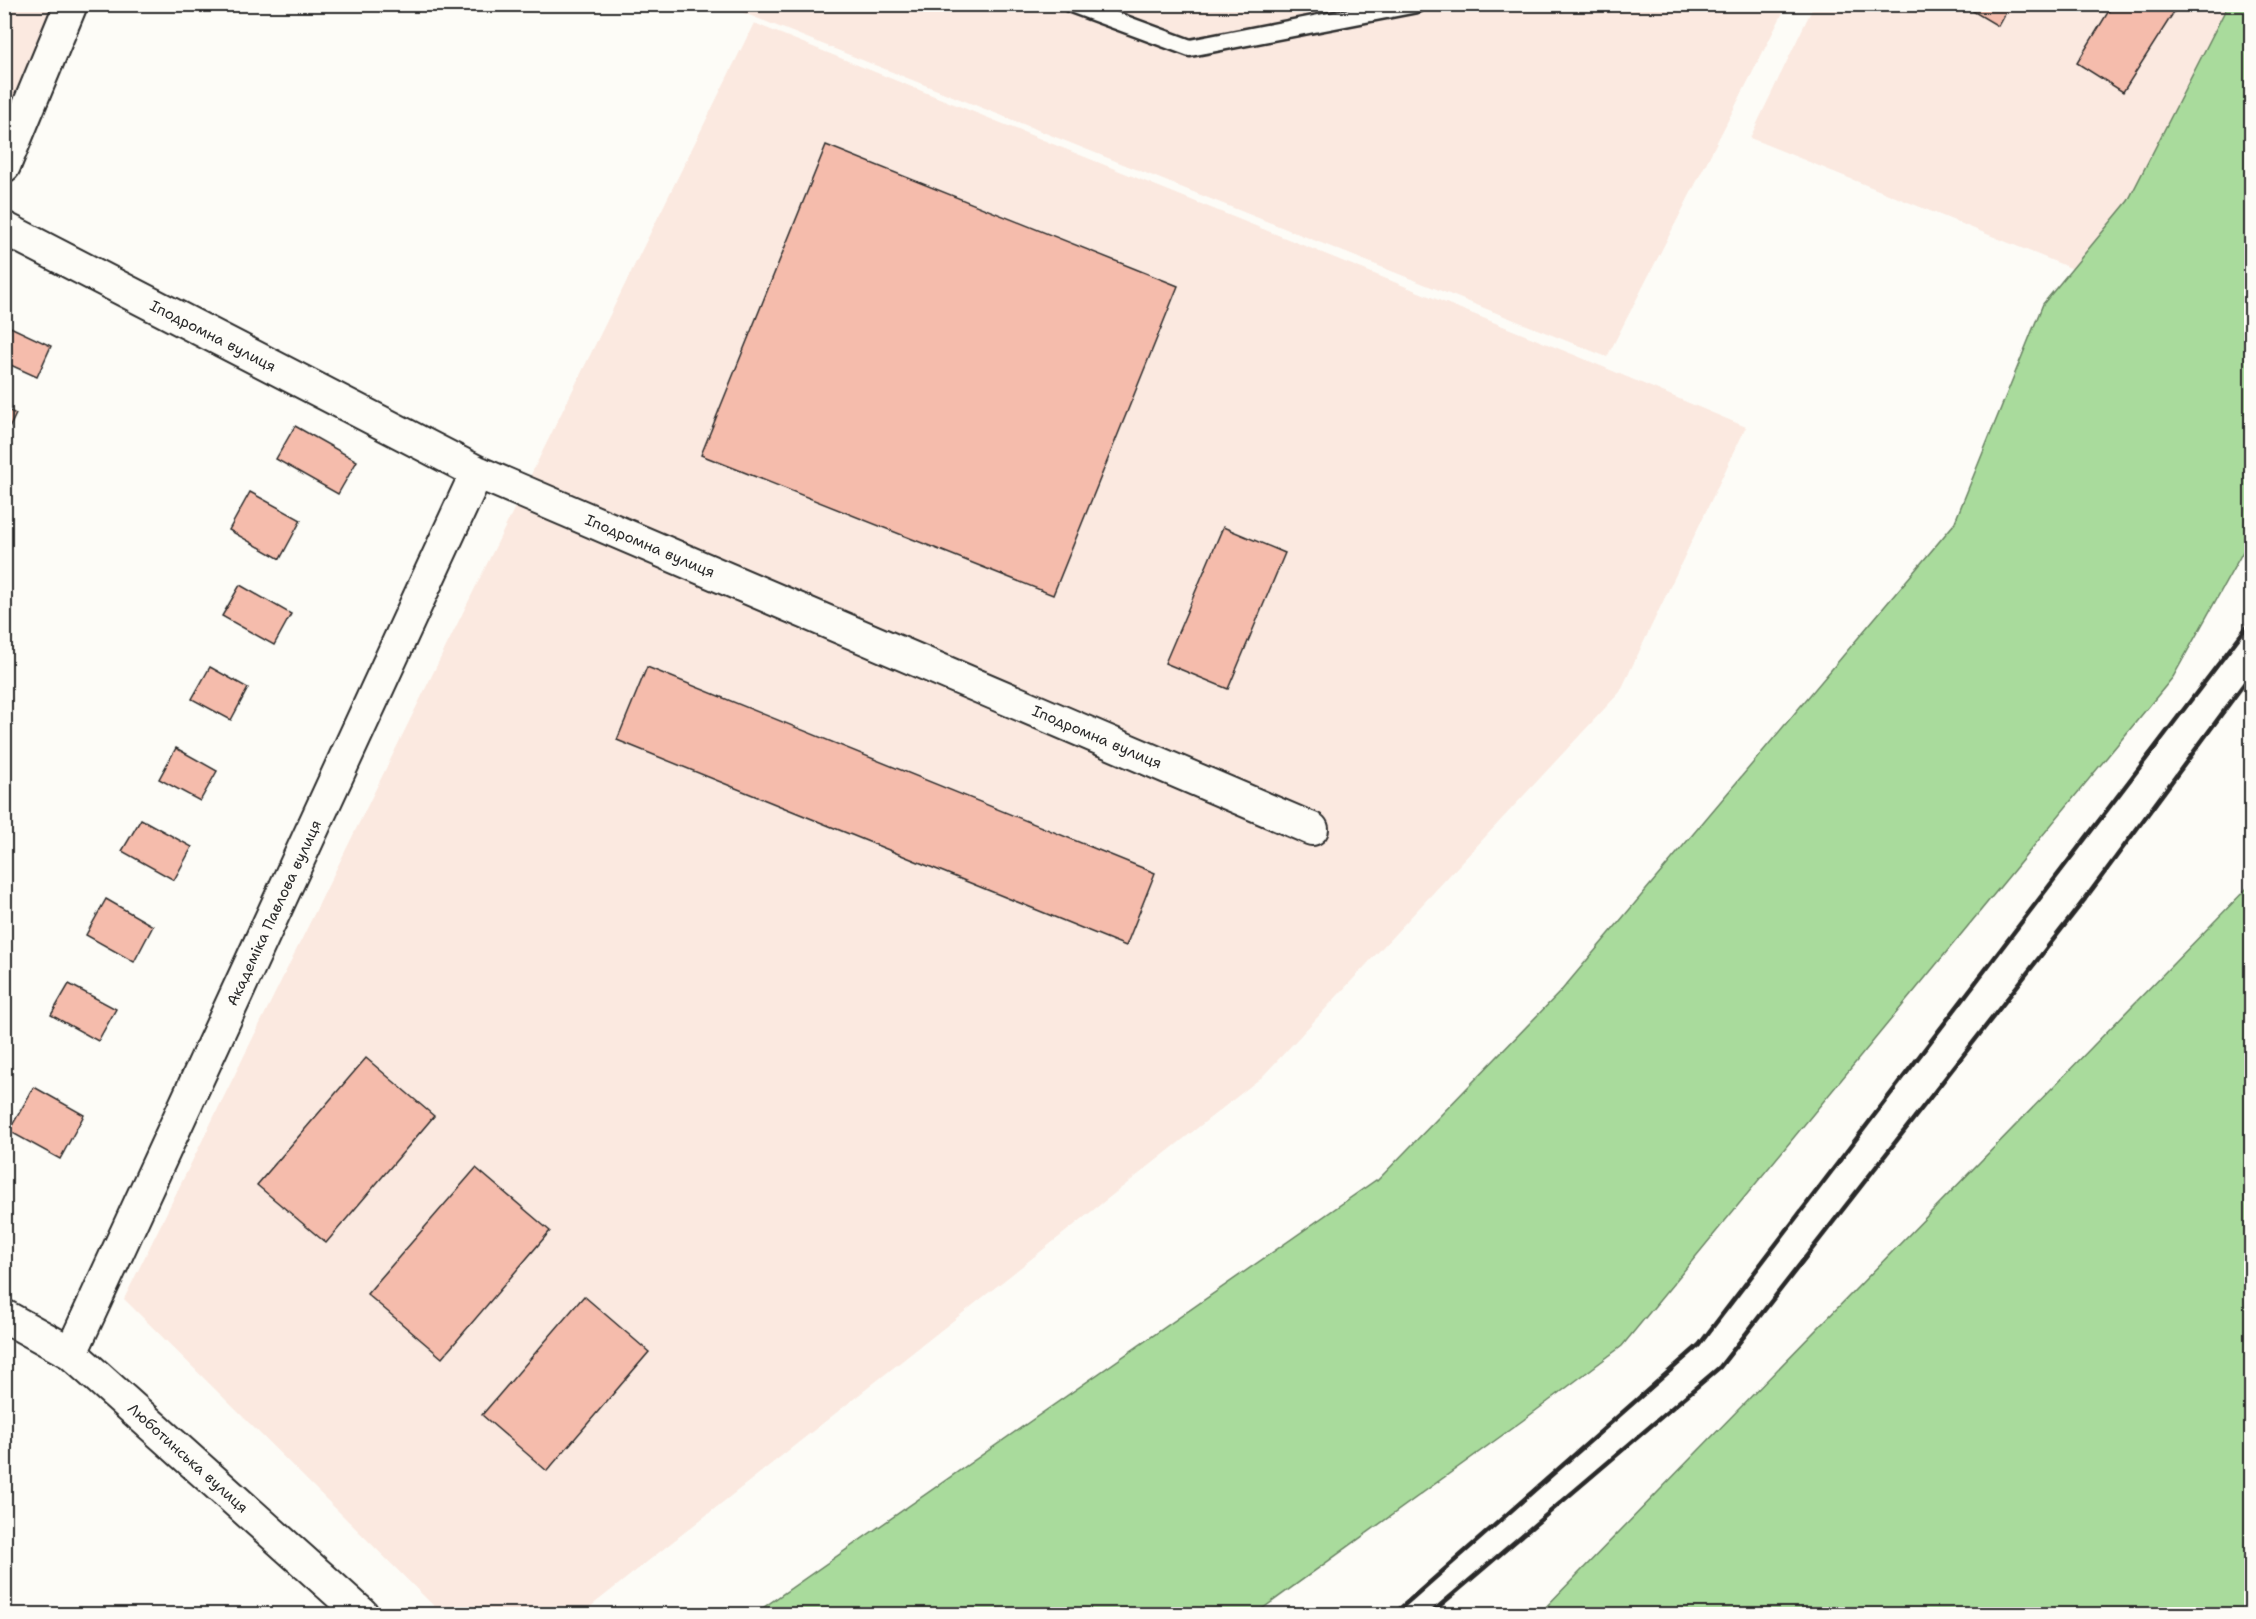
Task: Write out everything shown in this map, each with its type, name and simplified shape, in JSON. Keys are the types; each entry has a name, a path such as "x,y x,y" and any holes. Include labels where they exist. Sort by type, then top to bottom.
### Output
{"street":[{"path":"4,166 71,4"},
{"name":"Іподромна вулиця","path":"4,228 477,472 1312,829"},
{"name":"Академіка Павлова вулиця","path":"71,1353 477,472"},
{"name":"Люботинська вулиця","path":"4,1316 71,1353 362,1614"}],"lane":[{"path":"1071,4 1190,48 1417,4"}],"shaded area":[{"path":"5,5 71,5 5,166"},
{"path":"724,5 1787,5 1607,357"},
{"path":"1814,5 2229,5 2105,282 1750,138"},
{"path":"754,23 1577,356 1746,427 1620,692 1262,1077 581,1614 442,1614 124,1299"}],"green space":[{"path":"2228,5 2252,5 2251,537 2173,677 1622,1346 1255,1614 754,1614 1377,1181 1561,991 1954,524 2043,304 2128,201"},
{"path":"2251,884 2251,1614 1539,1614"}],"building":[{"path":"1961,4 2010,4 1998,26"},
{"path":"2113,4 2179,4 2123,92 2077,63"},
{"path":"826,145 1178,286 1053,595 701,455"},
{"path":"6,325 51,346 37,377 4,362"},
{"path":"4,408 16,414 4,439"},
{"path":"295,426 357,461 338,494 276,459"},
{"path":"250,492 301,520 280,559 229,530"},
{"path":"1223,527 1285,553 1228,689 1165,663"},
{"path":"240,585 291,614 274,645 222,616"},
{"path":"210,667 248,688 231,720 192,699"},
{"path":"647,667 1155,873 1126,946 617,740"},
{"path":"176,748 217,771 200,801 159,779"},
{"path":"141,819 192,847 174,880 122,851"},
{"path":"106,899 153,926 134,962 86,935"},
{"path":"69,984 116,1009 98,1041 51,1015"},
{"path":"366,1058 434,1116 326,1243 257,1185"},
{"path":"34,1087 84,1115 60,1159 9,1131"},
{"path":"476,1168 550,1231 442,1358 367,1294"},
{"path":"584,1296 649,1352 547,1471 482,1415"}],"railway":[{"path":"1394,1614 1699,1345 2252,620"},
{"path":"1430,1614 1720,1367 2085,899 2252,673"}]}
